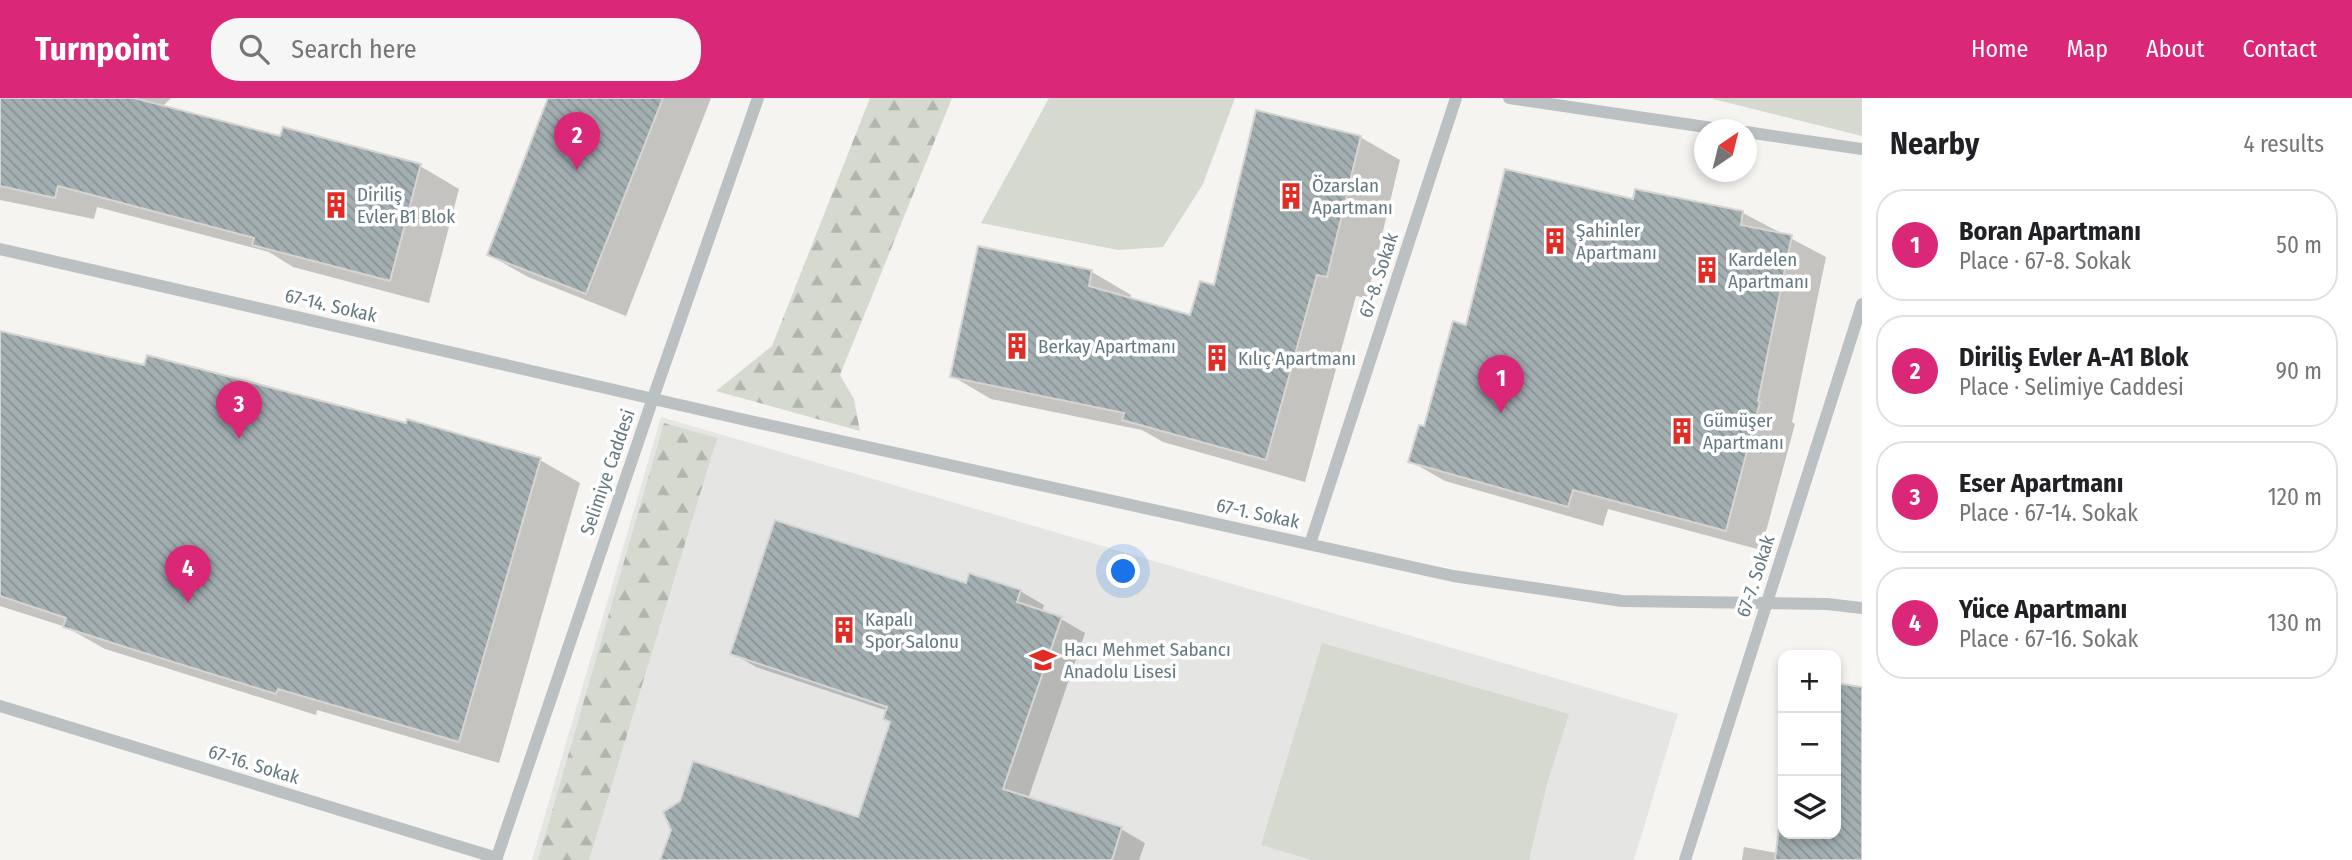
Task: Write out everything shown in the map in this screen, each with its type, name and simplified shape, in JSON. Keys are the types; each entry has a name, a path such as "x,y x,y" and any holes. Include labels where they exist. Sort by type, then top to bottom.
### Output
{"street":[{"name":"Selimiye Caddesi","path":"497,859 758,98"},
{"name":"67-8. Sokak","path":"1310,544 1456,98"},
{"path":"1509,98 1694,125"},
{"path":"1757,134 1862,149"},
{"name":"67-14. Sokak","path":"0,249 653,398"},
{"name":"67-7. Sokak","path":"1685,860 1862,304"},
{"name":"67-1. Sokak","path":"653,398 1453,576 1622,601 1767,603 1862,608"},
{"name":"67-16. Sokak","path":"0,706 497,859"}],"shaded area":[{"name":"Hacı Mehmet Sabancı Anadolu Lisesi","path":"661,417 1678,714 1634,860 532,860"}],"green space":[{"path":"870,98 952,98 840,375 854,399 860,431 716,391 772,346"},
{"path":"1049,98 1235,98 1203,184 1163,247 1118,250 981,223"},
{"path":"1713,98 1862,98 1862,136 1713,99"},
{"path":"664,423 717,438 589,860 538,860"},
{"path":"1322,643 1569,714 1547,784 1529,860 1312,860 1261,845"}],"building":[{"path":"0,98 134,98 280,136 283,127 421,164 390,281 252,245 254,238 58,186 55,198 0,186"},
{"path":"548,98 663,98 586,294 487,255"},
{"path":"1256,110 1361,136 1327,277 1317,275 1266,460 1122,420 1124,413 950,377 978,246 1092,270 1089,286 1190,315 1200,281 1214,285"},
{"path":"1505,169 1633,199 1635,189 1743,211 1741,225 1792,235 1758,401 1760,402 1726,531 1573,490 1568,507 1408,462 1419,425 1424,426 1453,321 1466,325"},
{"path":"0,331 144,365 147,355 406,423 407,419 541,458 459,742 278,689 276,694 122,646 63,627 66,618 0,596"},
{"path":"775,520 966,583 969,573 1021,590 1017,602 1062,617 1003,789 1122,827 1112,860 660,860 671,830 663,812 680,801 693,761 858,817 890,722 883,719 887,707 730,654"},
{"path":"1841,684 1862,687 1862,860 1775,860 1778,835 1778,839 1841,839"}],"place":[{"name":"Diriliş Evler A-A1 Blok","path":"577,170"},
{"name":"Özarslan Apartmanı","path":"1291,196"},
{"name":"Diriliş Evler B1 Blok","path":"336,205"},
{"name":"Şahinler Apartmanı","path":"1555,241"},
{"name":"Kardelen Apartmanı","path":"1707,270"},
{"name":"Berkay Apartmanı","path":"1017,346"},
{"name":"Kılıç Apartmanı","path":"1217,358"},
{"name":"Boran Apartmanı","path":"1501,413"},
{"name":"Gümüşer Apartmanı","path":"1682,431"},
{"name":"Eser Apartmanı","path":"239,439"},
{"name":"Yüce Apartmanı","path":"188,603"},
{"name":"Kapalı Spor Salonu","path":"844,630"},
{"name":"Hacı Mehmet Sabancı Anadolu Lisesi","path":"1043,660"}]}
